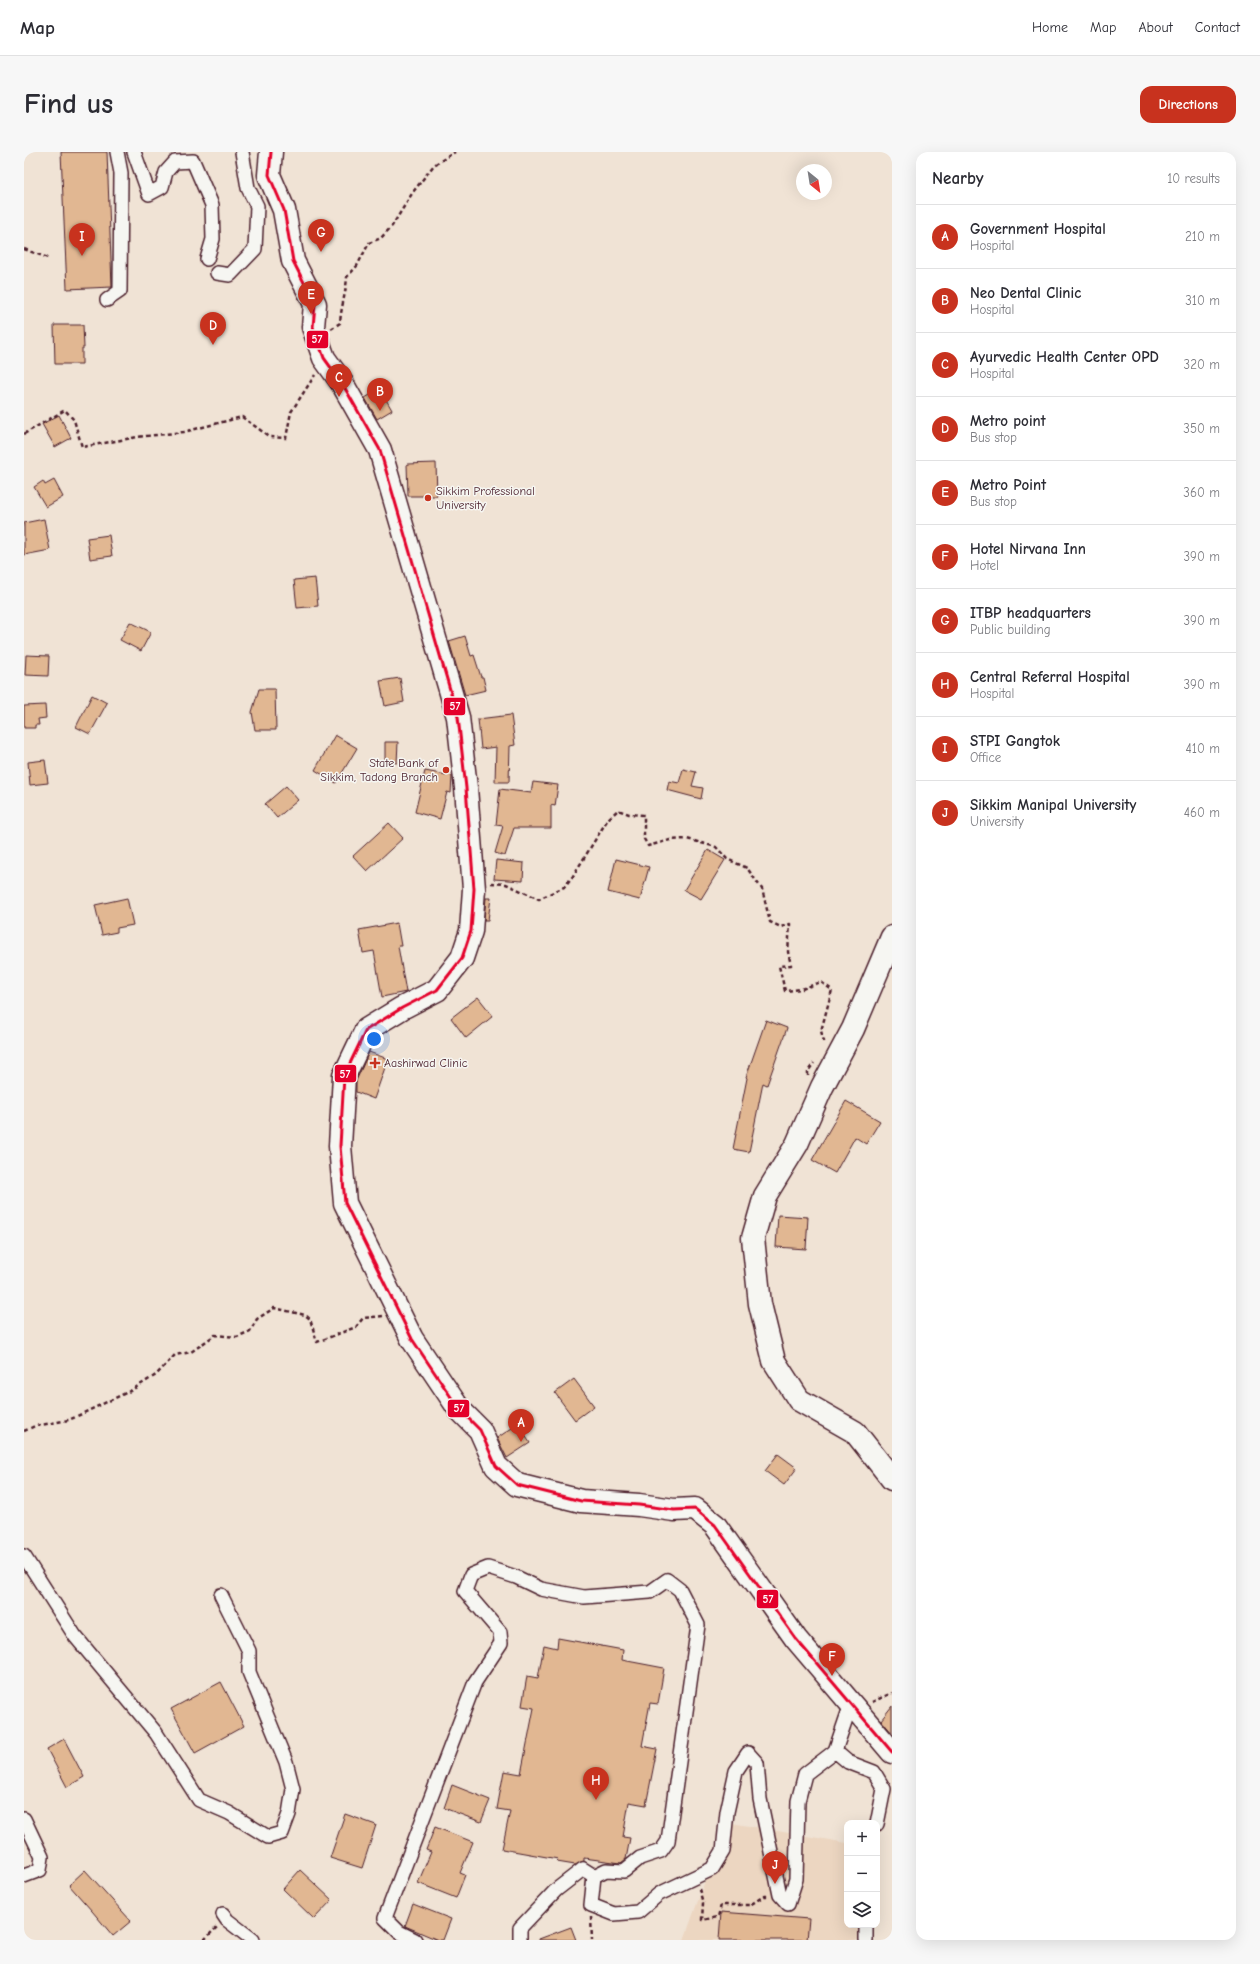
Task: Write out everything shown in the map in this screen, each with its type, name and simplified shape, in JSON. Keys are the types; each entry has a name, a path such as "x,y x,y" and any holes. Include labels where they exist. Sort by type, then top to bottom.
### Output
{"highway":[{"path":"271,152 269,176 284,210 293,262 315,304 313,327 324,358 342,383 380,450 458,717 466,788 474,889 471,931 462,958 437,990 402,1008 366,1030 344,1076 340,1146 345,1203 412,1339 459,1409 480,1430 496,1466 517,1485 581,1501 639,1505 674,1510 695,1510 715,1525 796,1639 892,1752"},
{"path":"892,937 853,1029 822,1087 798,1144 765,1196 753,1238 760,1304 774,1361 798,1400 855,1432 892,1479"}],"street":[{"path":"107,300 120,291 121,172 117,152"},
{"path":"134,152 149,194 162,187 166,172 175,162 193,161 212,205 213,239 208,259"},
{"path":"218,273 230,274 255,249 257,206 248,188 242,152"},
{"path":"24,1556 75,1636 156,1733 199,1800 229,1814 268,1837 282,1833 289,1814 293,1789 286,1762 249,1672 249,1651 221,1595"},
{"path":"415,1940 399,1932 385,1918 476,1682 501,1644 500,1632 465,1591 471,1575 488,1568 516,1577 541,1589 584,1597 650,1592 667,1580 680,1590 698,1625 668,1841 662,1852 640,1858 624,1870 606,1870 594,1876"},
{"path":"594,1876 591,1905 614,1914 638,1912 659,1894 712,1869 723,1851 727,1812 736,1771 748,1753 757,1763 760,1799 780,1895 788,1904 796,1879 798,1801 805,1774 835,1751 851,1704"},
{"path":"835,1751 848,1762 874,1772 884,1789 878,1820"},
{"path":"24,1819 42,1857 40,1870 24,1876"},
{"path":"520,1940 520,1928 556,1890 583,1869 594,1876"},
{"path":"225,1917 253,1940"},
{"path":"866,1928 866,1940"}],"path":[{"path":"317,337 340,323 341,311 346,294 347,277 357,266 369,243 381,238 392,226 413,192 434,165 455,152"},
{"path":"24,248 48,258"},
{"path":"24,434 65,410 74,420 82,447 137,437 184,432 242,417 270,437 286,438 291,412 310,384 324,358"},
{"path":"474,889 488,883 506,884 539,899 564,887 573,876 608,819 618,810 629,814 644,815 644,839 648,846 670,840 687,839 716,847 726,859 747,868 762,889 770,922 781,927 790,924 788,952 791,965 779,966 785,991 802,989 821,982 832,990 821,1032 825,1045 821,1052"},
{"path":"808,1079 808,1071 816,1058"},
{"path":"24,1431 35,1426 69,1420 130,1391 156,1375 174,1355 191,1352 215,1335 237,1337 250,1331 257,1319 274,1308 305,1315 310,1320 317,1342 356,1327 363,1318 385,1316 393,1300"},
{"path":"683,1882 698,1886 703,1903 702,1920 718,1917 721,1905 750,1905 764,1896 780,1895"},
{"path":"591,1905 592,1940"},
{"path":"204,1940 225,1917"}],"shaded area":[{"path":"726,1822 844,1842 844,1928 864,1928 863,1940 684,1940"}],"building":[{"path":"61,152 107,152 112,287 67,289"},
{"path":"54,325 83,325 84,348 82,348 82,364 55,364"},
{"path":"380,389 392,410 377,419 365,398"},
{"path":"59,415 71,438 55,447 42,424"},
{"path":"436,463 437,496 408,496 407,464"},
{"path":"54,480 63,497 46,507 34,487 43,481 45,485"},
{"path":"44,519 50,550 24,555 24,523"},
{"path":"109,535 112,556 90,559 87,538"},
{"path":"315,578 318,606 297,608 294,580"},
{"path":"130,622 151,632 141,651 120,640"},
{"path":"465,636 471,656 474,655 481,677 483,677 486,690 465,695 449,641"},
{"path":"26,655 49,656 48,676 25,675"},
{"path":"400,678 404,702 385,706 380,681"},
{"path":"259,689 275,689 276,730 255,730 252,712"},
{"path":"92,695 107,703 90,734 76,727"},
{"path":"45,705 46,718 38,719 39,725 35,725 35,728 24,728 24,706"},
{"path":"511,715 515,745 510,746 509,782 495,782 496,747 481,749 478,719"},
{"path":"335,735 357,748 336,783 315,770"},
{"path":"385,742 398,742 397,763 385,762"},
{"path":"45,760 48,783 30,785 28,762"},
{"path":"683,769 696,772 692,786 703,788 701,799 667,790 669,781 679,783"},
{"path":"425,771 452,776 451,793 447,792 440,819 415,812"},
{"path":"533,782 558,785 555,806 551,805 551,828 514,828 505,856 495,853 503,826 496,825 500,789 531,793"},
{"path":"286,786 298,800 277,818 265,804"},
{"path":"389,823 403,838 367,871 353,856"},
{"path":"708,850 725,860 701,899 684,890"},
{"path":"616,859 649,867 640,900 608,892"},
{"path":"496,860 524,863 523,881 494,879"},
{"path":"127,898 133,925 117,928 117,932 102,935 95,905"},
{"path":"486,898 491,898 488,920 484,920"},
{"path":"397,923 401,946 398,946 406,992 382,997 374,951 363,953 359,930"},
{"path":"478,997 493,1016 466,1038 451,1018"},
{"path":"766,1020 787,1028 767,1085 763,1083 749,1152 733,1149 746,1077"},
{"path":"369,1052 388,1059 374,1099 356,1092 356,1081"},
{"path":"846,1101 880,1121 866,1144 855,1137 835,1173 812,1160"},
{"path":"778,1215 808,1217 806,1249 776,1247"},
{"path":"574,1379 594,1406 575,1420 555,1393"},
{"path":"518,1424 530,1443 507,1458 497,1438"},
{"path":"778,1454 797,1468 784,1485 765,1471"},
{"path":"558,1638 623,1650 622,1660 664,1668 658,1704 650,1703 642,1746 657,1749 646,1805 629,1802 623,1837 630,1838 626,1859 621,1863 584,1858 584,1861 575,1865 557,1862 558,1859 502,1849 510,1811 497,1809 504,1771 521,1774 534,1708 522,1706 527,1676 538,1678 544,1645 557,1648"},
{"path":"221,1682 244,1726 195,1753 171,1709"},
{"path":"892,1706 892,1733 881,1720"},
{"path":"64,1739 84,1777 67,1787 47,1749"},
{"path":"452,1785 490,1800 481,1822 444,1808"},
{"path":"345,1814 376,1825 362,1868 330,1858"},
{"path":"435,1827 473,1842 460,1873 465,1875 456,1898 418,1883 431,1852 426,1850"},
{"path":"85,1870 131,1921 113,1936 69,1885"},
{"path":"300,1870 332,1900 314,1919 283,1889"},
{"path":"413,1904 451,1919 443,1940 438,1940 405,1926"},
{"path":"721,1912 809,1919 807,1940 719,1940"},
{"path":"571,1927 576,1940 539,1940 539,1939"}],"transit line":[{"name":"57","path":"271,152 269,175 284,210 293,261 315,304 313,327 324,358 342,383 380,450 458,717 466,788 474,889 471,931 462,958 437,990 402,1008 366,1030 344,1076 340,1146 345,1203 412,1339 459,1409 480,1430 496,1466 517,1485 581,1501 639,1505 674,1510 695,1509 715,1525 796,1639 892,1752"}],"place":[{"name":"ITBP headquarters","path":"321,252"},
{"name":"STPI Gangtok","path":"82,256"},
{"name":"Metro Point","path":"311,314"},
{"name":"Metro point","path":"213,345"},
{"name":"Ayurvedic Health Center OPD","path":"339,397"},
{"name":"Neo Dental Clinic","path":"380,411"},
{"name":"Sikkim Professional University","path":"428,498"},
{"name":"State Bank of Sikkim, Tadong Branch","path":"446,770"},
{"name":"Aashirwad Clinic","path":"375,1063"},
{"name":"Government Hospital","path":"521,1442"},
{"name":"Hotel Nirvana Inn","path":"832,1676"},
{"name":"Central Referral Hospital","path":"596,1800"},
{"name":"Sikkim Manipal University","path":"775,1884"}]}
